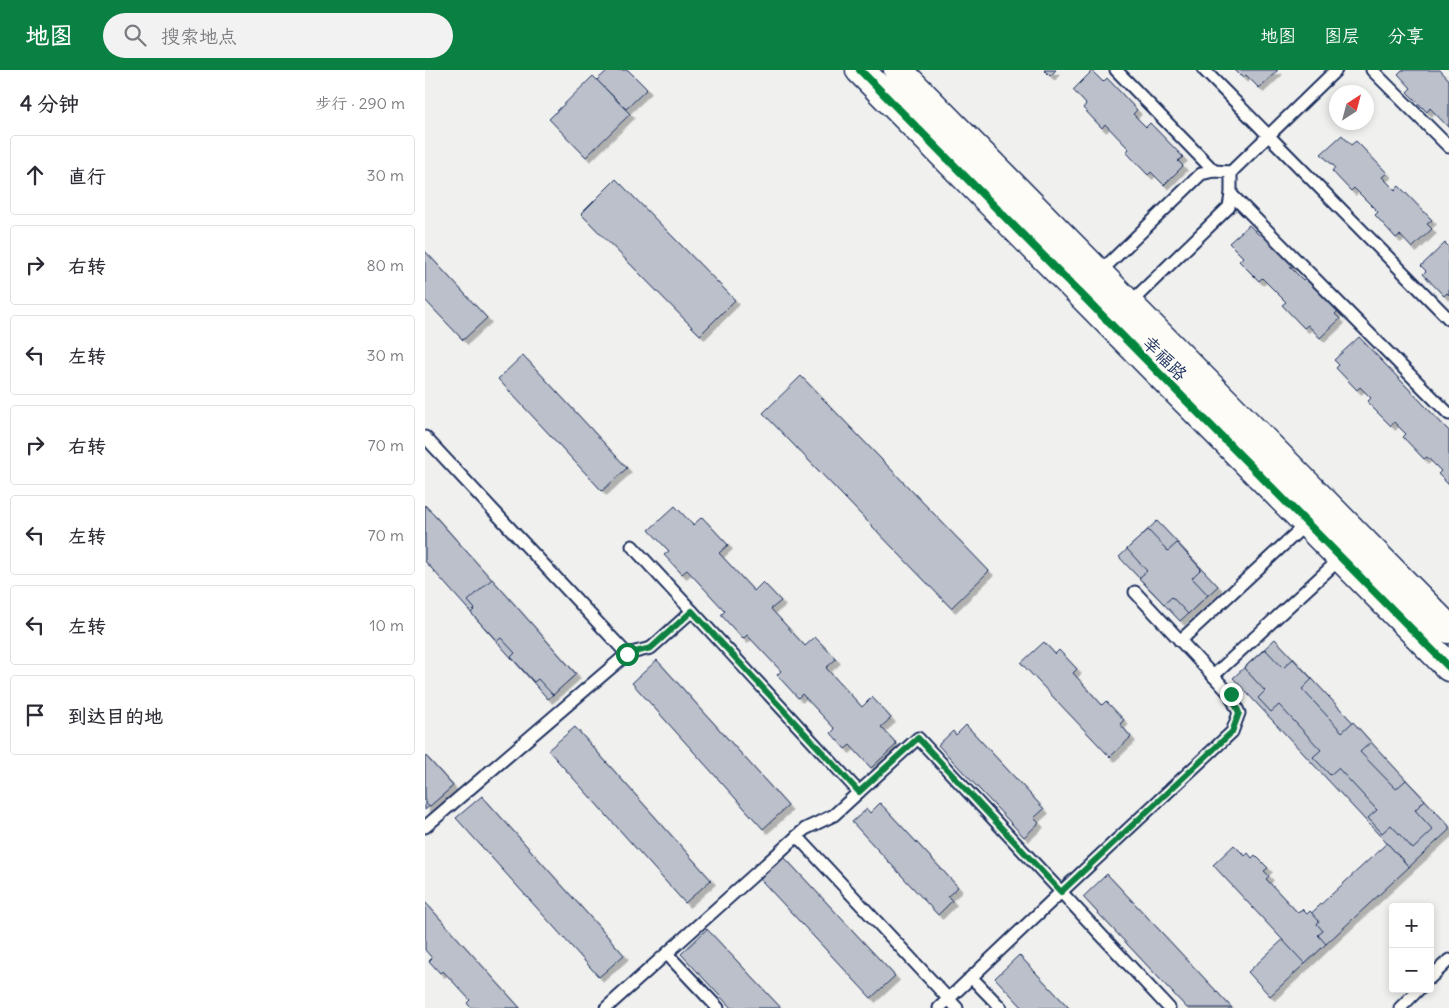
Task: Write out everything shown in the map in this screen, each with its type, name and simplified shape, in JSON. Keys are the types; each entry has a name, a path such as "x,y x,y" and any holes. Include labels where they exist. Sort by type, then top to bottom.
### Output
{"street":[{"name":"幸福路","path":"860,70 1449,667"},
{"name":"幸福路","path":"898,70 1449,629"}],"lane":[{"path":"1116,70 1214,171"},
{"path":"1205,70 1449,319"},
{"path":"1129,304 1229,207 1231,172 1336,70"},
{"path":"1372,70 1449,147"},
{"path":"1099,273 1201,174 1214,171 1231,172"},
{"path":"1231,194 1449,414"},
{"path":"425,437 627,654"},
{"path":"1180,641 1307,523"},
{"path":"632,546 859,792"},
{"path":"1213,676 1341,558"},
{"path":"939,1008 1232,732 1239,713 1231,694 1135,592"},
{"path":"425,827 627,654 651,648 692,611"},
{"path":"606,1008 805,829 834,815 918,738 1169,1008"},
{"path":"797,836 957,1008"},
{"path":"667,954 718,1008"},
{"path":"1434,974 1449,960"},
{"path":"971,977 1001,1008"},
{"path":"1400,1008 1415,993"}],"building":[{"path":"608,70 628,70 647,89 626,109 597,80"},
{"path":"1044,70 1056,70 1050,76"},
{"path":"1235,70 1278,70 1259,88 1246,75 1243,78"},
{"path":"1402,70 1440,70 1449,80 1449,128 1430,108 1427,112 1407,92 1411,88 1398,74"},
{"path":"1092,71 1103,82 1107,78 1137,110 1133,114 1146,127 1150,123 1183,157 1178,161 1183,166 1164,185 1151,172 1148,175 1126,152 1129,149 1105,124 1102,128 1083,108 1086,104 1073,90"},
{"path":"593,76 630,114 586,157 549,119"},
{"path":"1342,135 1351,145 1356,141 1387,173 1382,177 1395,190 1399,186 1432,220 1427,224 1432,229 1412,248 1400,235 1396,238 1375,215 1378,212 1354,188 1351,191 1332,171 1335,167 1321,154"},
{"path":"616,179 735,300 700,335 581,214"},
{"path":"1249,225 1259,235 1263,231 1294,263 1290,267 1303,280 1307,276 1339,310 1335,314 1340,319 1320,338 1308,325 1304,328 1282,305 1286,302 1262,278 1259,281 1239,261 1243,257 1229,243"},
{"path":"1445,243 1449,247 1449,295 1447,293 1444,296 1423,274 1426,271 1421,266"},
{"path":"425,251 487,318 463,340 425,300"},
{"path":"1359,337 1449,431 1449,485 1438,474 1441,471 1427,457 1424,459 1403,437 1406,434 1394,422 1391,426 1367,402 1371,398 1360,387 1357,390 1336,368 1339,365 1334,360"},
{"path":"523,355 627,468 602,491 498,379"},
{"path":"801,376 989,571 951,608 763,413"},
{"path":"425,505 471,557 447,578 437,567 434,571 425,561"},
{"path":"425,505 576,674 548,699 425,561"},
{"path":"675,506 693,525 702,517 728,545 719,553 754,591 763,582 781,601 771,609 805,646 815,637 836,659 826,668 862,707 872,697 891,718 881,727 897,744 871,768 850,745 845,749 831,733 835,729 802,694 798,698 777,675 781,671 747,635 743,639 721,615 725,611 687,570 682,574 664,555 669,551 649,530"},
{"path":"1157,521 1218,586 1180,621 1119,557"},
{"path":"1148,530 1168,551 1177,543 1201,569 1192,578 1208,595 1188,614 1172,597 1164,604 1139,578 1147,571 1127,549"},
{"path":"492,579 576,674 553,695 538,679 534,682 511,657 515,653 501,638 497,641 471,613 475,609 468,601"},
{"path":"1275,639 1449,826 1449,830 1409,867 1233,678"},
{"path":"1044,642 1055,654 1059,650 1077,669 1073,673 1102,705 1106,701 1124,720 1120,724 1131,737 1110,757 1021,663"},
{"path":"1265,649 1283,668 1293,659 1312,679 1302,689 1342,732 1353,722 1371,742 1360,752 1396,789 1406,780 1425,800 1415,810 1433,830 1413,849 1391,825 1382,833 1368,818 1377,810 1338,768 1330,775 1313,757 1321,750 1279,705 1271,712 1258,698 1265,691 1244,668"},
{"path":"657,660 788,806 763,829 632,683"},
{"path":"966,725 1044,809 1034,818 1039,823 1024,837 938,745 953,731 956,735"},
{"path":"575,727 711,880 685,903 548,750"},
{"path":"425,755 453,786 425,810"},
{"path":"425,755 453,786 429,807 425,802"},
{"path":"482,796 624,955 599,977 456,818"},
{"path":"880,803 958,887 948,896 952,901 938,915 852,822 867,809 870,813"},
{"path":"1387,843 1409,867 1270,996 1248,972"},
{"path":"1234,845 1245,856 1248,853 1252,858 1255,855 1268,868 1264,871 1269,876 1266,879 1298,913 1302,909 1307,914 1310,911 1319,921 1317,924 1323,931 1318,935 1326,944 1305,964 1213,865"},
{"path":"784,857 895,976 871,998 760,879"},
{"path":"1107,874 1232,1008 1187,1008 1083,897"},
{"path":"425,902 520,1008 471,1008 467,1003 470,1000 443,971 440,973 429,961 432,958 425,950"},
{"path":"707,929 781,1008 731,1008 681,954"},
{"path":"1019,955 1069,1008 1023,1008 995,978"}],"cycle path":[{"path":"860,70 1449,667"}],"route":[{"path":"627,654 651,648 692,611 859,792 918,738 1061,892 1232,732 1239,713 1231,694"}]}
